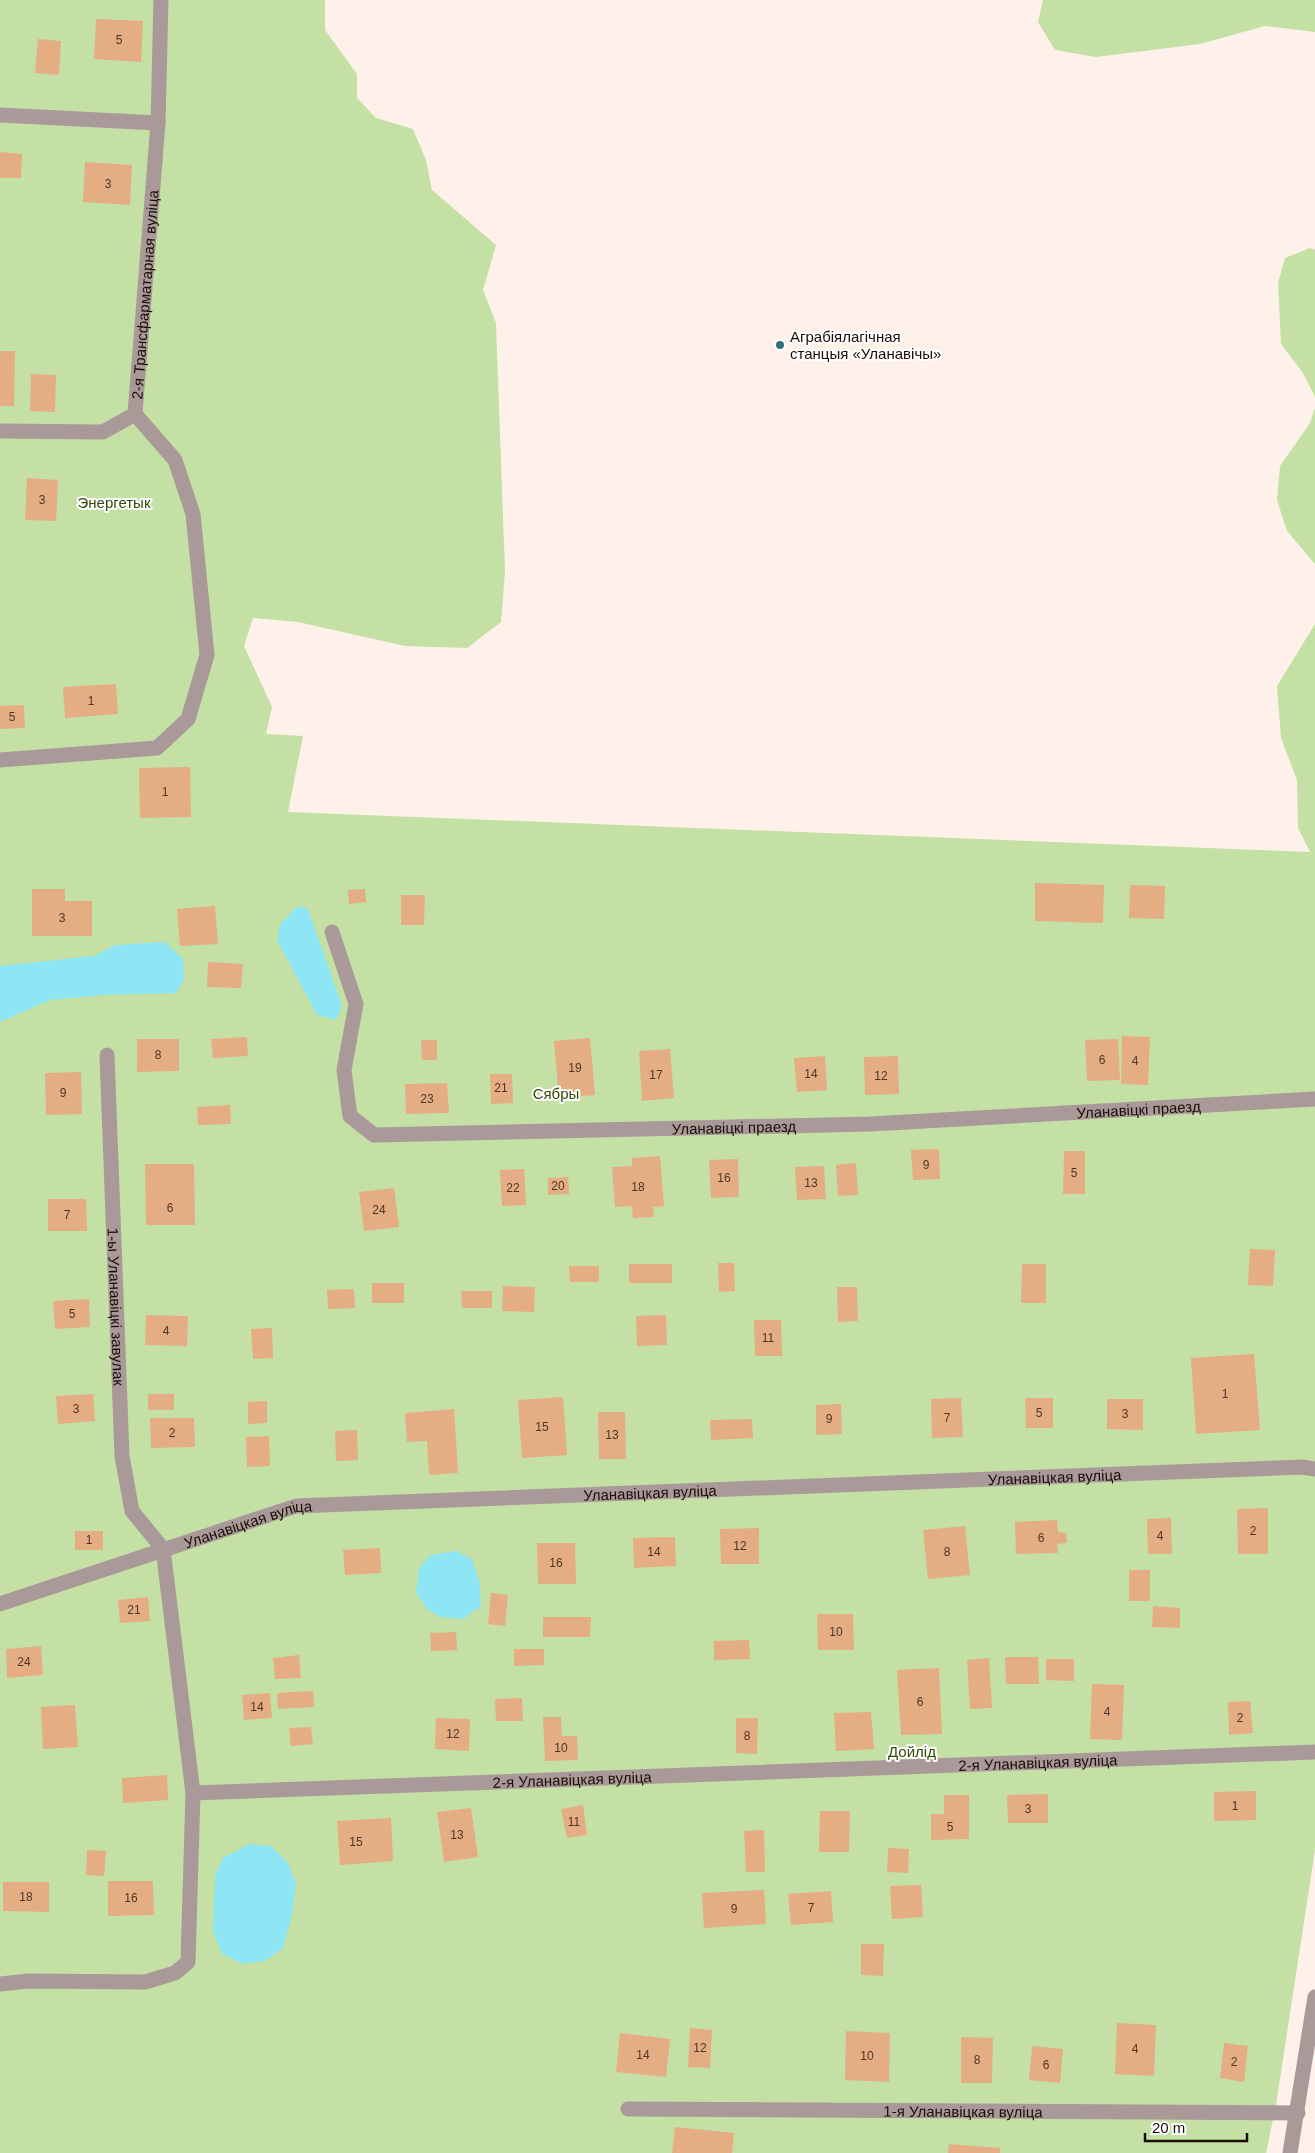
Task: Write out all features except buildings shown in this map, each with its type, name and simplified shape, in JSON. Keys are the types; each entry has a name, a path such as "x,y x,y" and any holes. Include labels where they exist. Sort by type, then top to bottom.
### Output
{"street":[{"name":"2-я Трансфарматарная вуліца","path":"0,760 157,748 188,719 207,655 193,514 175,460 135,414 158,123 161,0"},
{"path":"0,115 158,123"},
{"path":"0,431 103,432 135,414"},
{"name":"Уланавіцкі праезд","path":"332,932 356,1004 344,1070 350,1116 374,1135 870,1124 1315,1099"},
{"name":"1-ы Уланавіцкі завулак","path":"107,1055 122,1456 132,1511 163,1549"},
{"name":"Уланавіцкая вуліца","path":"0,1604 296,1506 1302,1467 1315,1469"},
{"path":"0,1984 28,1981 145,1982 175,1974 188,1962 193,1792 163,1549"},
{"name":"2-я Уланавіцкая вуліца","path":"193,1792 1315,1752"},
{"path":"1290,2153 1298,2113 1315,1997"},
{"name":"1-я Уланавіцкая вуліца","path":"628,2109 1298,2113"}],"green space":[{"path":"0,0 325,0 325,30 357,74 357,98 376,118 413,129 426,160 432,190 496,245 483,290 496,323 505,572 501,622 467,648 405,646 298,622 253,618 244,646 272,707 266,734 303,736 288,812 1310,852 1298,828 1297,780 1281,738 1277,686 1315,624 1315,1850 1276,2105 1266,2153 0,2153"},
{"path":"1043,0 1315,0 1315,32 1265,26 1200,44 1096,57 1055,50 1038,22"},
{"path":"1310,248 1315,250 1315,397 1303,373 1281,344 1278,283 1285,258"},
{"path":"1315,408 1315,564 1287,531 1277,500 1280,466 1310,423"}],"water":[{"path":"298,906 308,909 342,1006 336,1020 317,1015 277,940 280,924"},
{"path":"165,942 183,959 184,980 176,993 104,995 50,1000 0,1022 0,966 94,956 116,945"},
{"path":"456,1551 472,1559 480,1584 481,1606 463,1619 440,1617 427,1609 416,1593 419,1569 430,1555"},
{"path":"249,1844 271,1846 287,1862 296,1882 292,1915 283,1948 265,1961 242,1964 222,1954 213,1931 215,1875 223,1858"}],"place":[{"name":"Аграбіялагічная станцыя «Уланавічы»","path":"780,345"}],"park label":[{"name":"Энергетык","path":"114,502"},
{"name":"Сябры","path":"556,1093"},
{"name":"Дойлід","path":"912,1751"}]}
